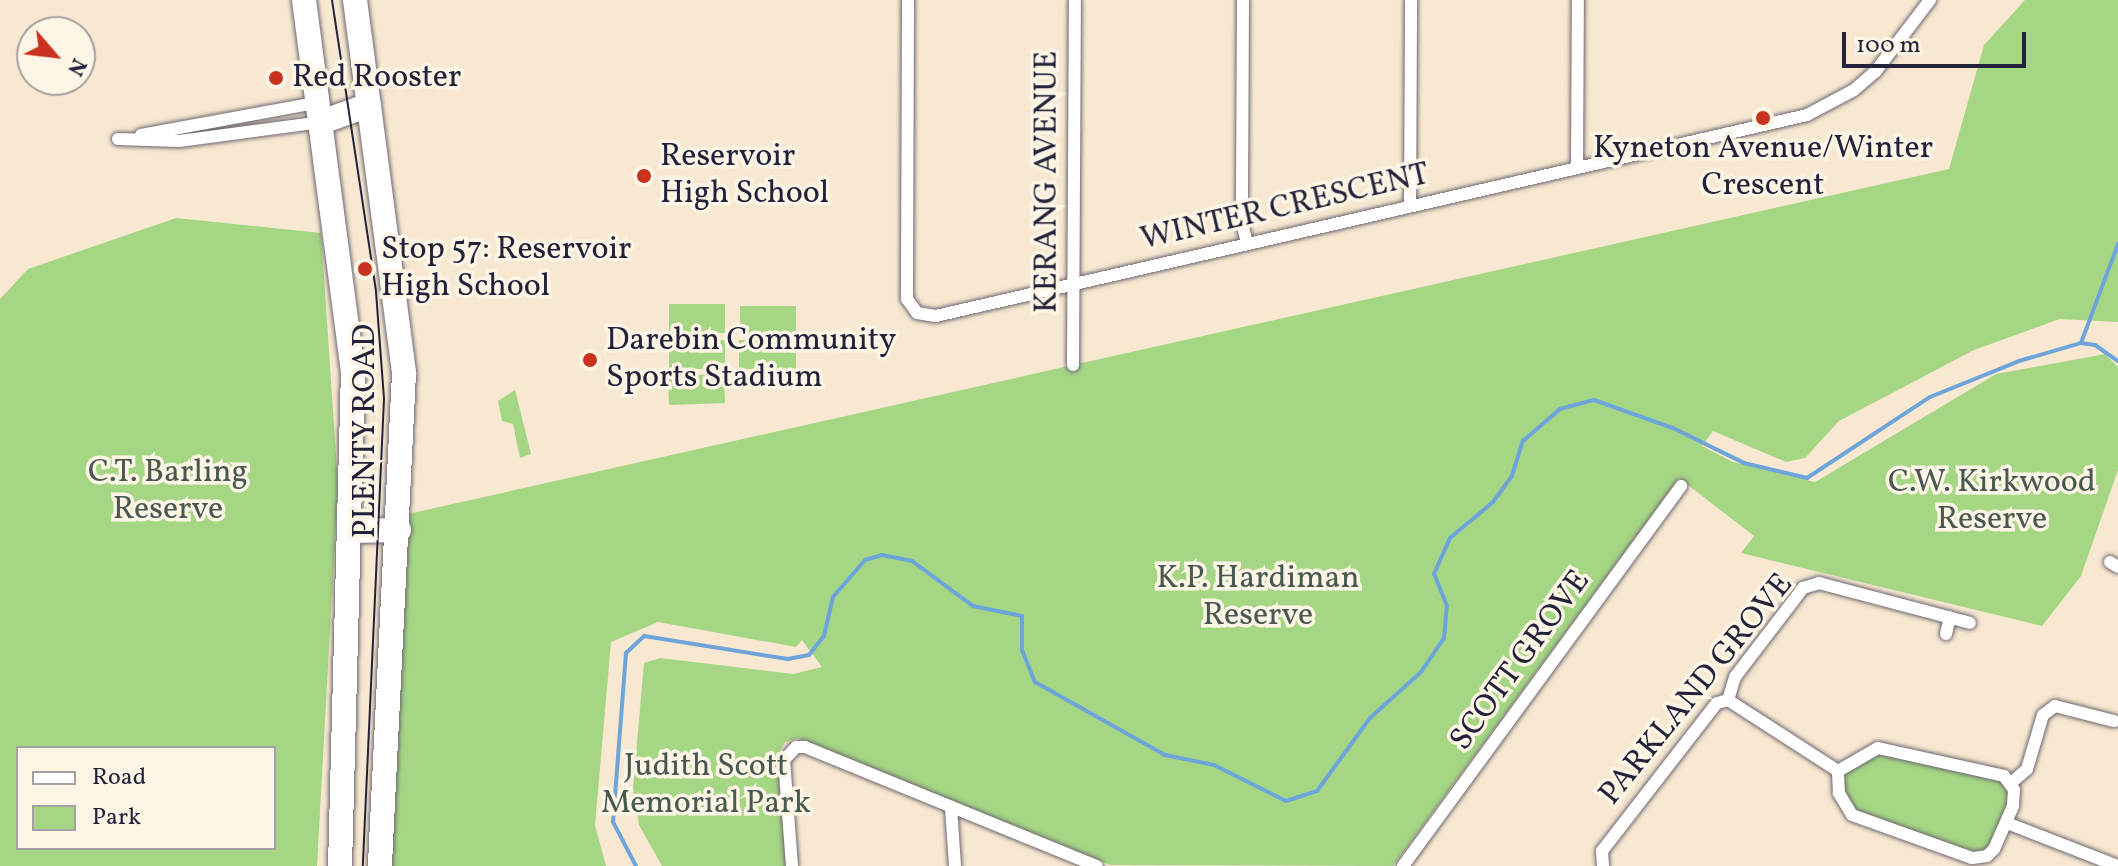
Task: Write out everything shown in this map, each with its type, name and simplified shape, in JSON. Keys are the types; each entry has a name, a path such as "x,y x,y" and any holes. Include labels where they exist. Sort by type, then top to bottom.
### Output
{"highway":[{"name":"PLENTY ROAD","path":"304,0 353,370 340,866"},
{"name":"PLENTY ROAD","path":"355,0 404,373 399,530 380,866"},
{"path":"321,112 369,105"},
{"path":"351,531 399,530"}],"street":[{"name":"WINTER CRESCENT","path":"908,0 909,305 917,313 936,316 1826,108 1875,72 1930,0"},
{"name":"KERANG AVENUE","path":"1073,365 1075,0"},
{"path":"1243,0 1242,223 1247,243"},
{"path":"1410,206 1411,0"},
{"path":"1577,167 1578,0"},
{"path":"321,112 179,141 124,138 321,112"},
{"name":"SCOTT GROVE","path":"1403,866 1681,486"},
{"name":"PARKLAND GROVE","path":"1603,866 1602,851 1717,703 1728,700 1735,677 1803,588 1819,583 1970,623"},
{"path":"1946,634 1950,617"},
{"path":"1728,700 1838,771"},
{"path":"1838,771 1839,793 1852,815 1980,863 1994,849 2007,823 2011,783 2027,769 2043,715 2055,706 2114,721"},
{"path":"792,866 784,760 796,747 805,747 1097,866"},
{"path":"1838,771 1857,756 1892,748 2004,776 2011,783"},
{"path":"951,807 955,866"},
{"path":"2007,823 2118,866"}],"green space":[{"name":"K.P. Hardiman Reserve","path":"2025,0 2118,0 2118,322 2060,319 1974,350 1839,421 1805,458 1786,462 1713,431 1702,446 1733,462 1815,482 1996,374 2105,354 2118,367 2118,470 2081,576 2042,626 1741,553 1754,536 1679,478 1393,866 1110,865 797,738 785,742 777,756 786,866 662,866 639,825 633,788 644,663 660,658 793,674 822,667 802,640 796,647 658,622 611,642 595,825 606,866 382,866 399,516 1949,169 1984,45"},
{"name":"C.T. Barling Reserve","path":"176,218 321,233 338,484 317,866 0,866 0,299 28,269"},
{"path":"669,304 725,304 725,333 669,333"},
{"path":"740,306 796,306 796,335 740,335"},
{"path":"669,340 725,340 725,369 669,369"},
{"path":"739,340 796,340 796,369 739,369"},
{"path":"724,374 725,403 669,405 668,376"},
{"path":"515,390 531,454 520,458 513,424 502,421 498,401"},
{"path":"1891,750 2002,779 2010,790 2008,807 1985,853 1973,855 1856,810 1842,794 1841,774 1858,761"}],"waterway":[{"path":"2081,343 2118,244"},
{"path":"636,866 613,822 626,653 644,636 788,659 809,655 824,636 833,597 865,560 882,555 912,561 973,606 1022,616 1022,650 1035,682 1165,755 1214,765 1286,801 1317,791 1370,718 1421,672 1444,638 1447,606 1434,574 1450,538 1493,502 1512,476 1523,441 1560,409 1594,400 1673,428 1744,463 1807,478 1930,397 2019,361 2081,343 2095,345 2118,361"}],"tram line":[{"path":"332,0 376,292 384,399 363,866"}],"place":[{"name":"Red Rooster","path":"276,78"},
{"name":"Kyneton Avenue/Winter Crescent","path":"1763,118"},
{"name":"Reservoir High School","path":"644,176"},
{"name":"Stop 57: Reservoir High School","path":"365,269"},
{"name":"Darebin Community Sports Stadium","path":"590,360"}],"park label":[{"name":"C.W. Kirkwood Reserve","path":"1992,502"},
{"name":"Judith Scott Memorial Park","path":"706,786"}]}
